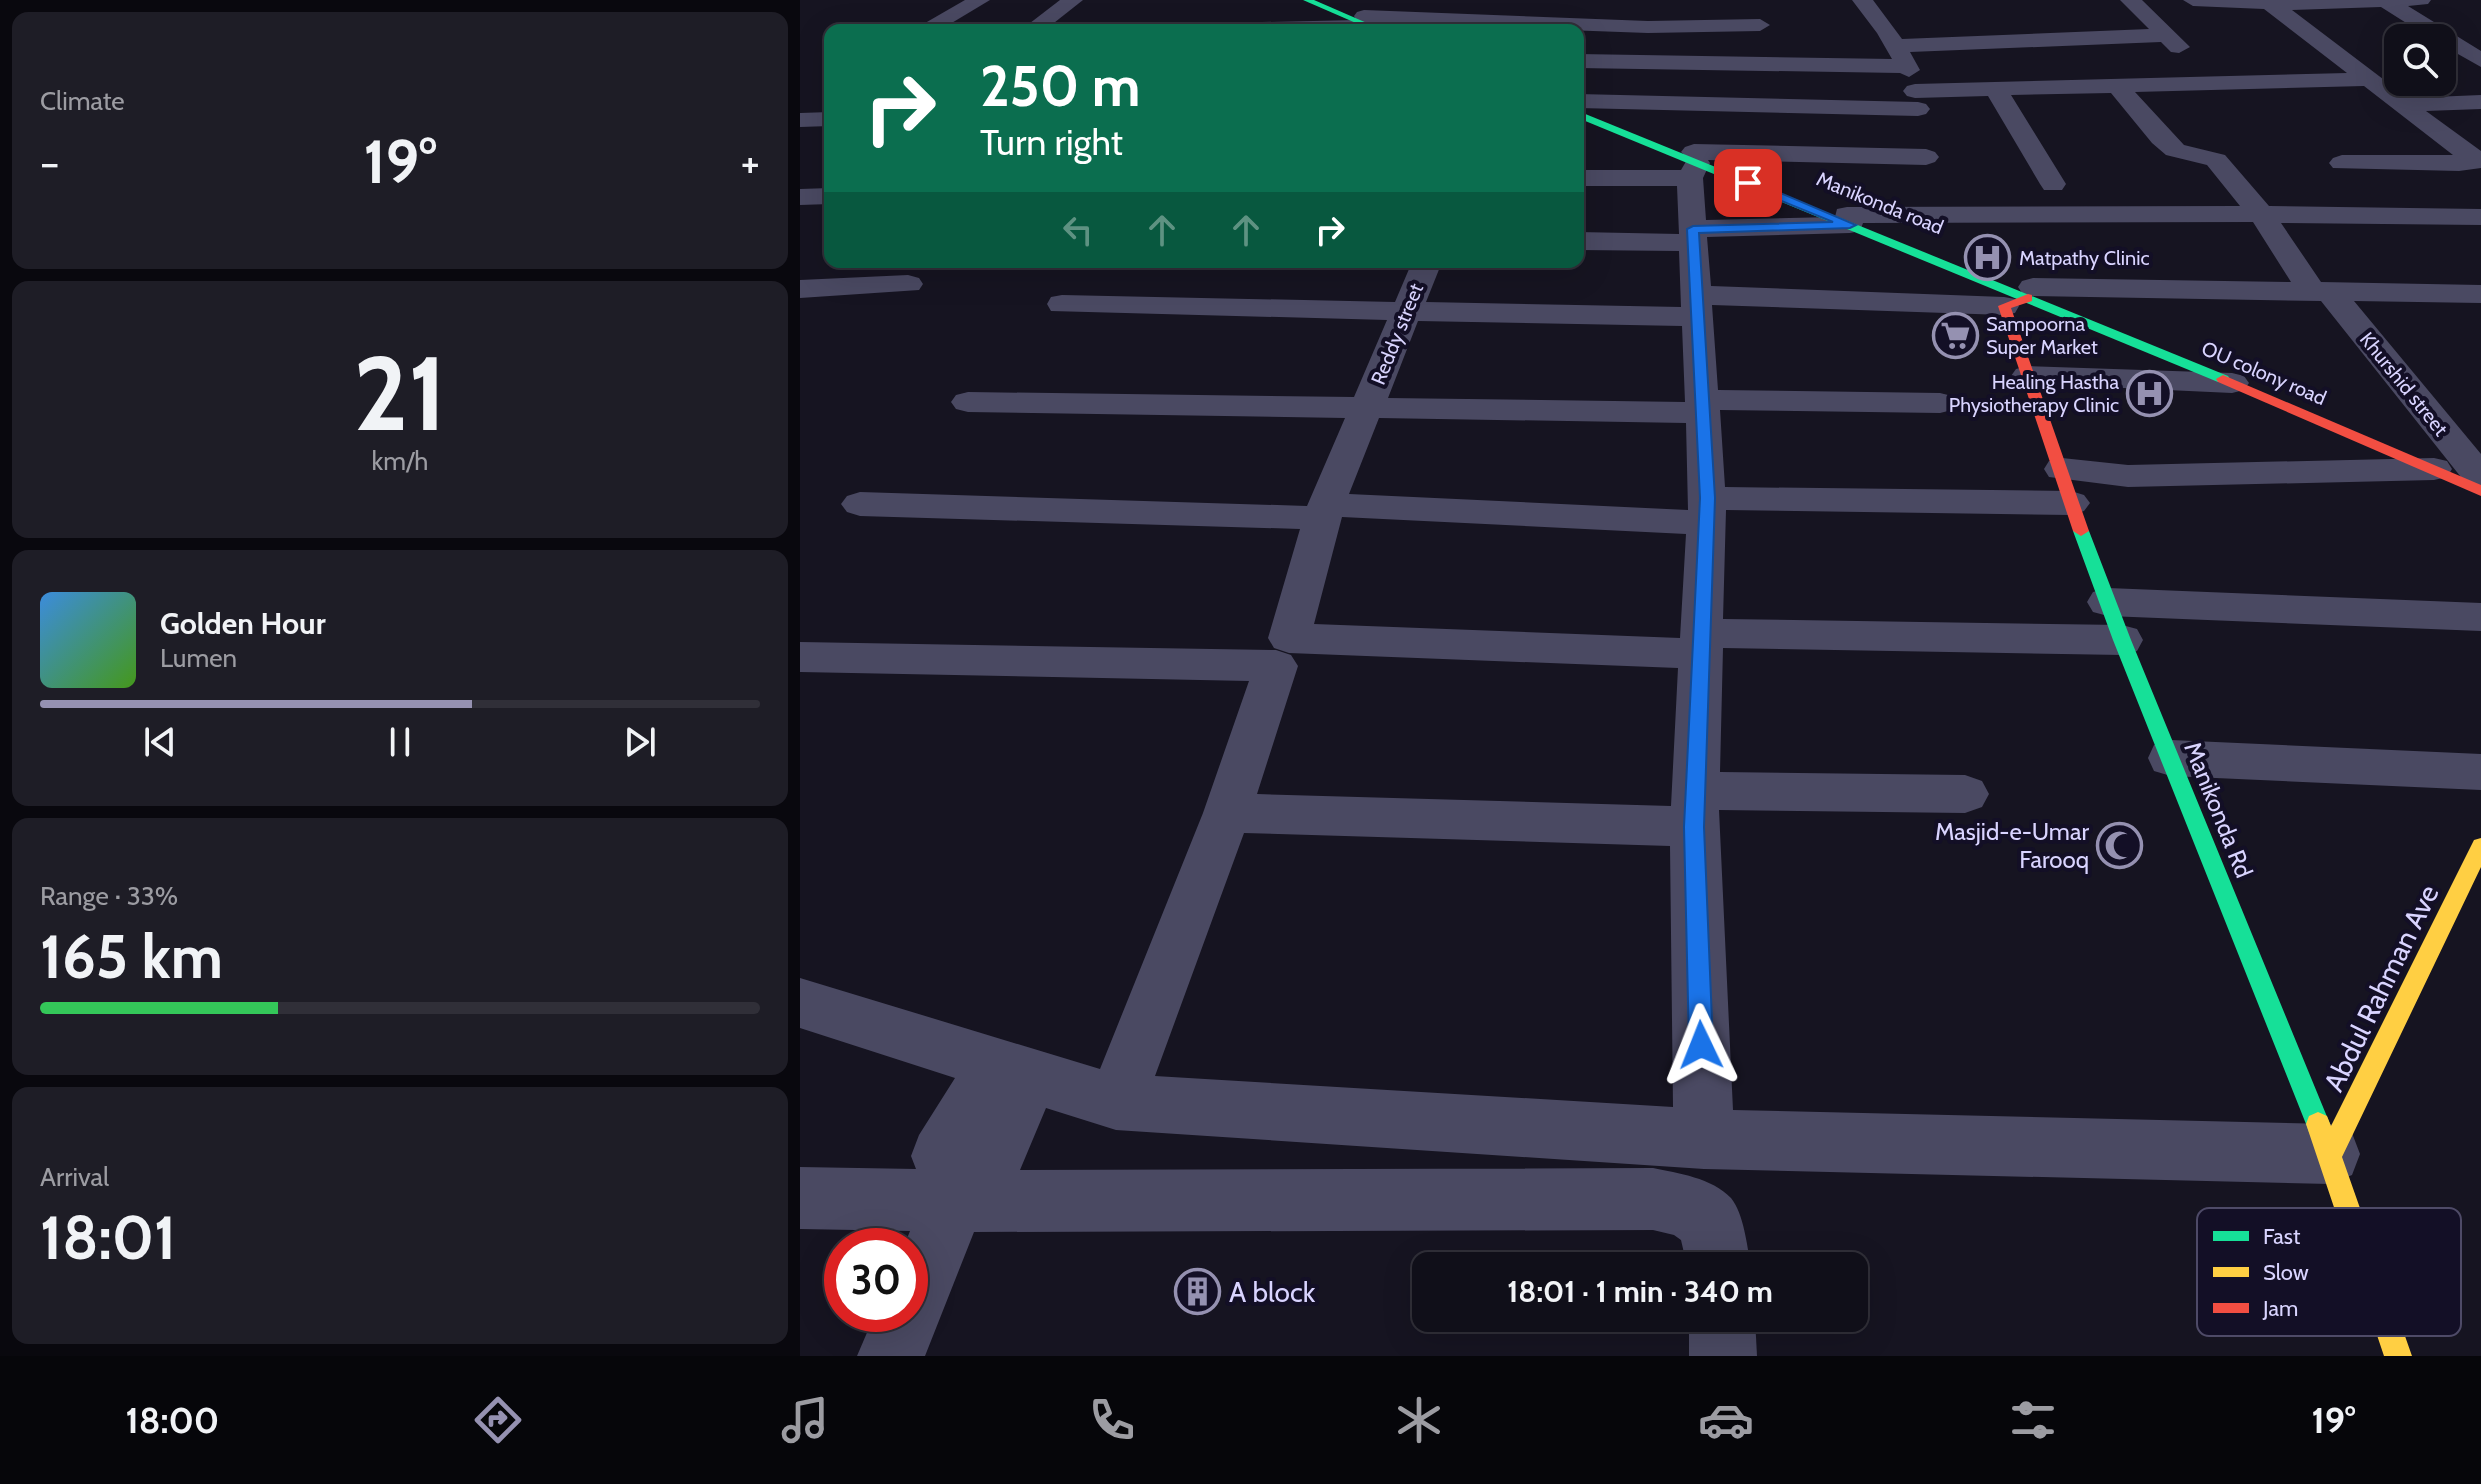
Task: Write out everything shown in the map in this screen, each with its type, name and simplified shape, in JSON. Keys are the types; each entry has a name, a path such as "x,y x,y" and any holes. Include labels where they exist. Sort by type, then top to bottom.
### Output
{"street":[{"path":"935,24 980,0"},
{"path":"1040,24 1073,0"},
{"path":"1307,0 1371,24 1526,10 1648,27 1760,25"},
{"path":"1329,0 1371,24"},
{"path":"1648,27 1656,0"},
{"path":"1862,0 1896,46 1914,88 1926,157 1941,213"},
{"path":"2130,0 2219,84"},
{"path":"2193,0 2279,3 2421,0"},
{"path":"2384,1 2423,24"},
{"path":"2279,3 2272,5 2479,160"},
{"path":"2456,24 2466,24"},
{"path":"1896,46 2167,35"},
{"path":"2456,43 2476,54"},
{"path":"1584,61 1914,88 1995,89 2367,79"},
{"name":"Khurshid street","path":"2118,86 2161,138 2175,150 2216,160 2480,480"},
{"path":"1584,112 1914,88"},
{"path":"1995,89 2053,184"},
{"path":"2403,105 2481,102"},
{"name":"Manikonda road","path":"1584,113 1694,164 1849,220 2022,297"},
{"path":"800,120 824,119"},
{"path":"1584,177 1694,164 1926,157"},
{"path":"2342,163 2459,163 2479,160"},
{"path":"1694,164 1693,236 1707,510 1695,809 1704,1139"},
{"path":"800,197 824,196"},
{"path":"1584,241 1693,236 1941,213 2481,217"},
{"name":"Reddy street","path":"1116,1102 1227,813 1283,652 1324,512 1424,268"},
{"path":"800,289 908,284"},
{"path":"1062,304 1407,309 1696,306 2320,289 2474,301"},
{"name":"Manikonda Rd","path":"2022,297 2028,376 2066,486 2122,640 2330,1154 2348,1208"},
{"name":"OU colony road","path":"2022,297 2434,469 2480,480"},
{"name":"OU colony road","path":"2022,297 2480,480"},
{"path":"2028,376 2232,383"},
{"path":"968,402 1368,407 1940,403"},
{"path":"860,504 1324,512 1707,510 2066,486 2128,476 2434,469"},
{"path":"2108,602 2481,617"},
{"path":"800,657 2122,640"},
{"path":"2171,758 2481,772"},
{"path":"1227,813 1695,809 1965,794"},
{"name":"Abdul Rahman Ave","path":"2330,1154 2481,846"},
{"path":"800,1003 1116,1102 1704,1139 2330,1154"},
{"path":"928,1266 961,1185 992,1163 1014,1070"},
{"path":"800,1198 961,1185 1653,1199 1687,1206 1709,1221 1716,1252"},
{"path":"891,1356 901,1332"},
{"path":"1722,1332 1723,1356"},
{"name":"Manikonda Rd","path":"2391,1336 2398,1356"}],"traffic: fast":[{"path":"1307,0 1365,24"},
{"path":"1584,116 2223,379"},
{"path":"2081,531 2318,1124"}],"traffic: slow":[{"path":"2330,1154 2481,846"},
{"path":"2318,1124 2347,1208"},
{"path":"2391,1336 2398,1356"}],"traffic: jam":[{"path":"2028,298 2004,306 2081,531"},
{"path":"2223,379 2481,491"}],"place":[{"name":"Matpathy Clinic","path":"1988,258"},
{"name":"Sampoorna Super Market","path":"1955,335"},
{"name":"Healing Hastha Physiotherapy Clinic","path":"2150,394"},
{"name":"Masjid-e-Umar Farooq","path":"2120,846"},
{"name":"A block","path":"1198,1292"}],"route":[{"path":"1701,1045 1694,827 1707,498 1693,229 1850,225 1748,183"}]}
